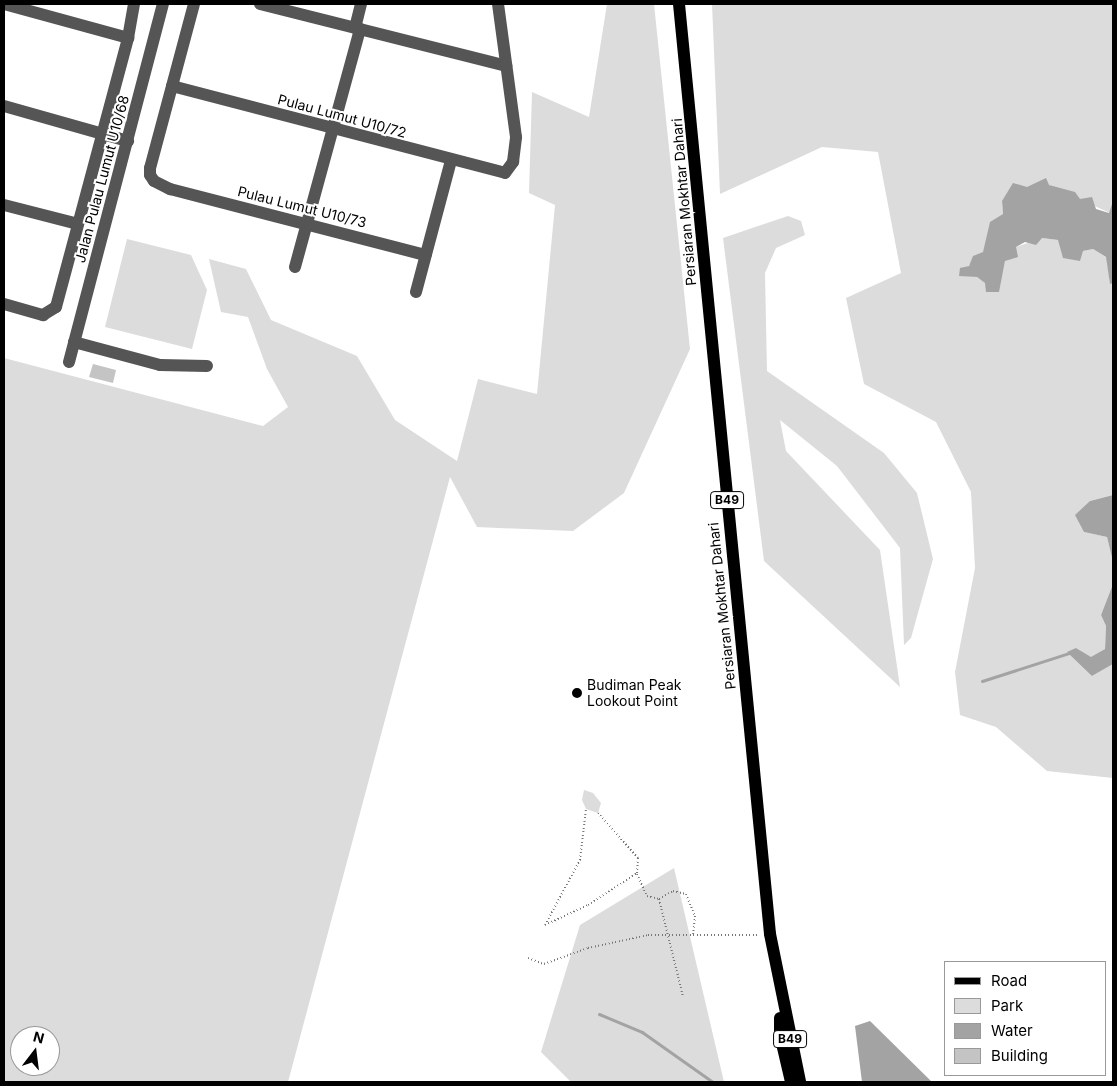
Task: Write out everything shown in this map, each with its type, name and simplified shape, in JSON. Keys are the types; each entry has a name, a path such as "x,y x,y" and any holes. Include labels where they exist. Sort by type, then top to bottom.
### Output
{"main road":[{"name":"Persiaran Mokhtar Dahari","path":"679,4 770,934 780,995 800,1082"},
{"name":"Persiaran Mokhtar Dahari","path":"780,995 780,1035 791,1082"}],"street":[{"path":"4,4 128,38"},
{"path":"4,304 43,315 56,307 128,38 134,4"},
{"name":"Jalan Pulau Lumut U10/68","path":"69,362 163,4"},
{"path":"172,86 194,4"},
{"path":"260,4 506,66 498,4"},
{"path":"295,267 333,128 357,29 361,4"},
{"name":"Pulau Lumut U10/72","path":"172,86 451,160 505,172 513,162 516,137 506,66"},
{"name":"Pulau Lumut U10/73","path":"172,86 150,175 160,186 426,255"},
{"path":"4,106 128,141"},
{"path":"416,292 451,160"},
{"path":"4,205 78,224"},
{"path":"74,342 160,365 207,366"}],"path":[{"path":"586,809 580,860 545,925 588,906 637,873"},
{"path":"598,813 638,858 637,873 647,896 659,899 673,892 686,894 695,916 693,936"},
{"path":"659,899 683,997"},
{"path":"528,958 544,964 588,948 648,935 770,934"}],"green space":[{"path":"607,4 654,4 690,349 624,493 573,531 477,527 450,477 288,1082 4,1082 4,358 263,426 288,407 267,369 248,317 221,312 209,259 246,269 271,320 357,356 395,420 457,461 478,379 537,394 555,205 529,193 532,92 589,117"},
{"path":"712,4 1113,4 1113,201 1110,213 1049,185 1002,201 1003,214 983,252 959,275 977,277 998,292 1005,261 1016,247 1042,238 1058,240 1083,251 1093,249 1107,258 1110,283 1113,283 1113,495 1090,501 1084,532 1107,537 1113,562 1113,584 1101,615 1106,626 1105,649 1091,658 1076,648 1092,676 1113,664 1113,778 1047,771 996,727 960,715 955,672 975,568 971,492 936,422 864,384 846,298 901,273 878,152 822,147 720,194"},
{"path":"788,216 801,221 805,235 776,248 765,273 767,371 884,453 917,493 933,559 911,638 904,645 900,548 837,466 780,420 786,451 880,550 900,687 764,561 723,238"},
{"path":"127,239 191,255 207,290 192,349 105,327"},
{"path":"584,790 593,793 601,803 598,813 586,809 582,800"},
{"path":"674,868 724,1082 571,1082 541,1052 580,925"}],"water":[{"path":"1046,178 1049,185 1075,192 1080,199 1092,197 1096,209 1109,213 1113,201 1113,283 1110,284 1106,257 1093,249 1083,251 1080,261 1063,258 1058,240 1042,238 1036,245 1025,242 1016,247 1018,257 1005,261 999,292 986,292 985,283 977,277 959,276 960,268 969,266 973,256 983,252 990,222 1003,214 1002,201 1013,183 1027,187"},
{"path":"1113,495 1113,562 1107,537 1084,532 1075,515 1090,501"},
{"path":"1113,584 1113,664 1092,676 1067,652 1076,648 1091,657 1105,649 1106,626 1101,615"},
{"path":"870,1021 932,1082 862,1082 855,1026"}],"building":[{"path":"93,364 116,370 113,383 89,377"}],"waterway":[{"path":"982,681 1069,653"},
{"path":"599,1014 642,1032 713,1082"}],"place":[{"name":"Budiman Peak Lookout Point","path":"577,693"}]}
